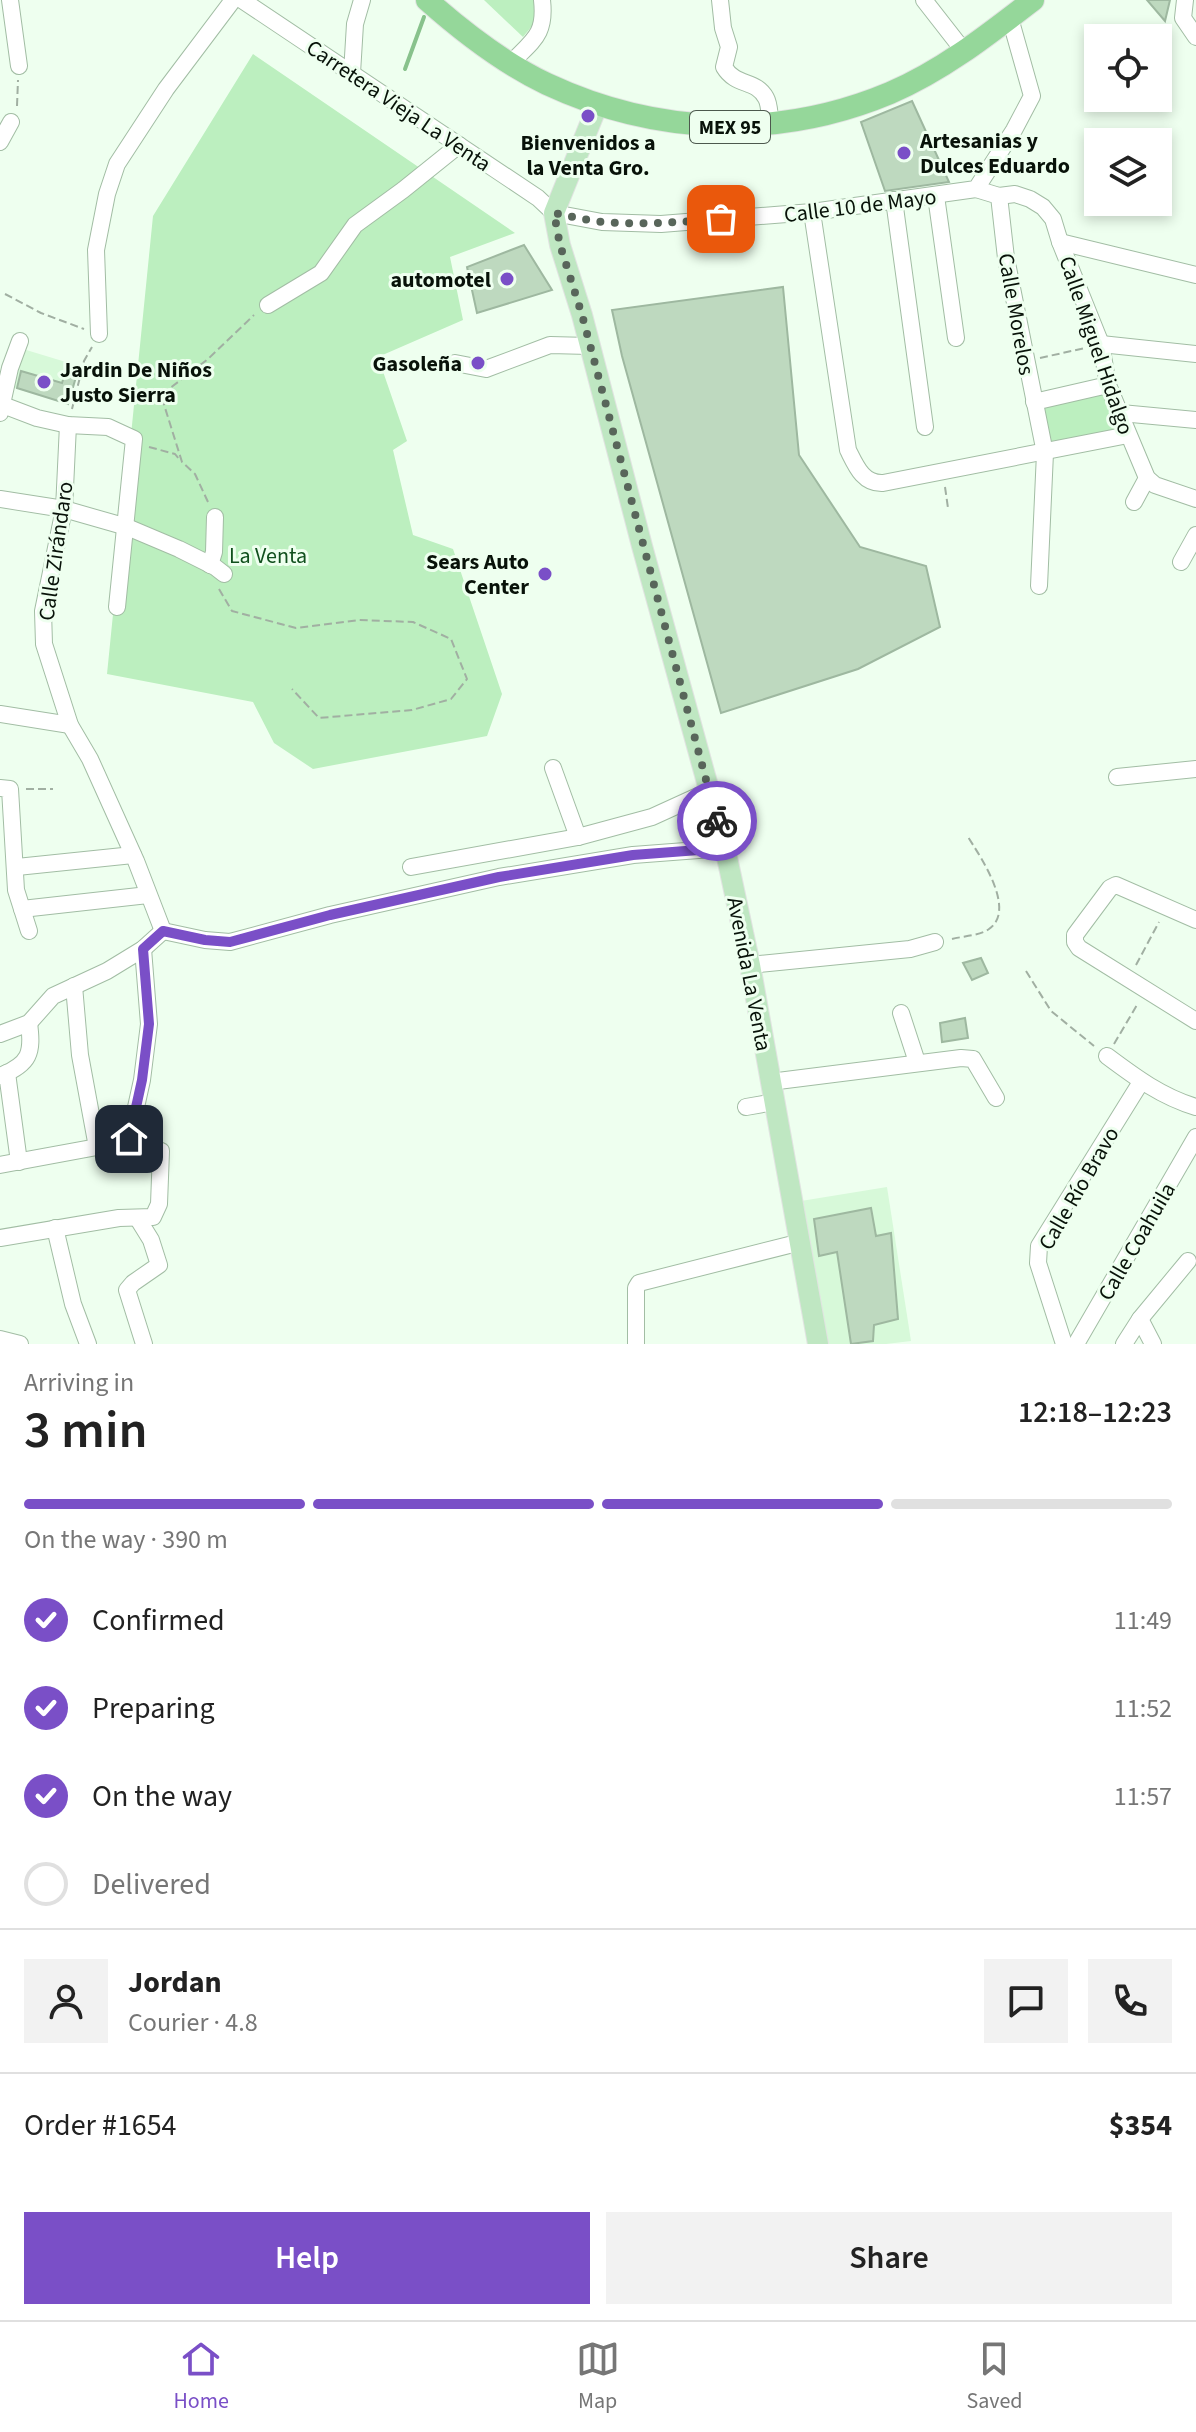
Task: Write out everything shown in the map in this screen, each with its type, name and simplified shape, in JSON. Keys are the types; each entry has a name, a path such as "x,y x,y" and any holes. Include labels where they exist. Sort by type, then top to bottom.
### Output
{"highway":[{"name":"MEX 95","path":"427,0 456,26 510,64 547,84 598,104 651,118 741,127 852,108 893,92 963,50 1033,0"}],"main road":[{"path":"554,213 598,104"},
{"name":"Avenida La Venta","path":"554,213 560,245 725,848 750,965 818,1344"}],"street":[{"path":"99,334 96,250 107,194 117,164 166,89 233,0"},
{"name":"Carretera Vieja La Venta","path":"242,0 538,198 554,213"},
{"path":"352,73 355,24 362,0"},
{"path":"510,64 540,32 544,16 542,0"},
{"path":"720,0 729,47 724,67 730,77 757,87 766,97 771,124"},
{"path":"924,0 963,50"},
{"path":"1185,0 1183,18 1196,37"},
{"path":"0,29 11,6"},
{"path":"11,6 19,66"},
{"path":"999,196 976,189 1032,96 1010,18"},
{"path":"0,142 11,122"},
{"path":"268,305 321,273 355,225 459,145"},
{"name":"Calle 10 de Mayo","path":"554,213 602,222 661,224 812,212 976,189"},
{"name":"Calle Miguel Hidalgo","path":"999,196 1015,194 1030,199 1043,207 1053,219 1101,344 1108,385 1147,478"},
{"path":"936,196 956,338"},
{"name":"Calle Morelos","path":"999,196 1006,258 1045,453 1039,586"},
{"path":"894,200 925,427"},
{"path":"812,212 848,450 857,469 872,484 1128,435"},
{"path":"1060,242 1196,275"},
{"path":"20,341 1,408 68,425 108,427 134,439 117,607"},
{"path":"1101,344 1196,354"},
{"path":"455,363 486,369 550,345 589,346"},
{"path":"1034,402 1108,385"},
{"path":"1121,413 1196,420"},
{"name":"Calle Zirándaro","path":"68,425 64,509 43,611 44,644 70,725 90,759 163,931"},
{"path":"1134,502 1147,478 1155,485 1196,499"},
{"path":"0,499 64,509 127,527 179,549 217,576"},
{"path":"215,517 217,576"},
{"path":"1181,562 1196,535"},
{"path":"0,714 70,725"},
{"path":"553,768 578,837"},
{"path":"1117,777 1196,769"},
{"path":"5,788 17,867 16,890 29,931"},
{"path":"411,867 578,837 652,817 709,791"},
{"path":"0,1034 29,1023 53,996 107,971 143,949 163,931 230,942 330,915 499,877 633,855 725,848"},
{"path":"17,867 133,855"},
{"path":"1196,920 1116,885 1110,888 1075,935 1079,948 1196,1021"},
{"path":"22,909 148,895"},
{"path":"750,965 910,949 935,942"},
{"path":"129,1139 142,1080 149,1024 143,949"},
{"path":"74,986 80,1055 97,1147"},
{"path":"901,1013 917,1062"},
{"path":"19,1162 4,1075 25,1061 32,1044 29,1023"},
{"path":"1107,1056 1141,1082 1174,1101 1196,1107"},
{"path":"746,1107 772,1092 917,1062 961,1058 973,1059 996,1098"},
{"name":"Calle Río Bravo","path":"1064,1344 1038,1263 1039,1246 1141,1082"},
{"name":"Calle Coahuila","path":"1076,1344 1196,1137"},
{"path":"0,1165 129,1139 161,1151 159,1204 153,1217 119,1218 0,1238"},
{"path":"138,1219 151,1240 159,1265 127,1290 144,1344"},
{"path":"55,1228 73,1304 88,1344"},
{"path":"636,1344 636,1288 639,1283 801,1242"},
{"path":"1124,1344 1140,1319 1188,1261"},
{"path":"1140,1319 1153,1344"},
{"path":"0,1339 20,1344"}],"path":[{"path":"11,122 17,106 19,66"},
{"path":"5,294 41,313 99,334 84,361 68,425"},
{"path":"182,462 161,395 208,359 246,320 268,305"},
{"path":"1025,361 1101,344"},
{"path":"134,439 156,450 175,454 195,474 215,517"},
{"path":"937,471 948,508"},
{"path":"217,576 232,611 296,628 359,620 413,622 451,639 467,679 451,699 412,710 319,718 292,689"},
{"path":"5,788 53,789"},
{"path":"935,942 988,930 997,917 997,889 968,837"},
{"path":"1129,978 1167,907"},
{"path":"1026,971 1051,1011 1107,1056 1146,990"}],"shaded area":[{"name":"Jardin De Niños Justo Sierra","path":"23,349 79,366 68,404 12,387"},
{"path":"887,1187 911,1341 824,1344 801,1201"}],"green space":[{"path":"484,0 534,0 536,21 523,37"},
{"name":"La Venta","path":"253,54 515,233 450,257 463,320 378,357 407,441 393,450 413,535 453,549 502,694 487,736 313,769 274,743 253,702 107,674 153,216"},
{"path":"1105,391 1114,430 1047,442 1043,406"}],"building":[{"path":"1147,0 1170,0 1165,21"},
{"name":"Artesanias y Dulces Eduardo","path":"912,101 949,182 885,191 861,122"},
{"name":"automotel","path":"524,245 552,290 477,313 467,267"},
{"path":"783,287 799,455 860,547 926,566 940,627 858,669 721,713 612,310"},
{"path":"21,371 62,383 65,373 76,377 68,404 17,388"},
{"path":"981,958 988,973 972,980 963,963"},
{"path":"965,1018 968,1038 942,1042 940,1023"},
{"path":"871,1208 876,1236 891,1233 898,1319 874,1325 873,1341 851,1344 837,1252 819,1256 814,1219"}],"waterway":[{"path":"405,69 424,17"}],"way so far":[{"path":"717,821 582,315 560,245 554,213 602,222 661,224 721,219"}],"place":[{"name":"Bienvenidos a la Venta Gro.","path":"588,116"},
{"name":"Artesanias y Dulces Eduardo","path":"904,153"},
{"name":"automotel","path":"507,279"},
{"name":"Gasoleña","path":"478,363"},
{"name":"Jardin De Niños Justo Sierra","path":"44,382"},
{"name":"Sears Auto Center","path":"545,574"}],"route":[{"path":"129,1139 142,1080 149,1024 143,949 163,931 230,942 330,915 499,877 633,855 725,848 717,821"}]}
